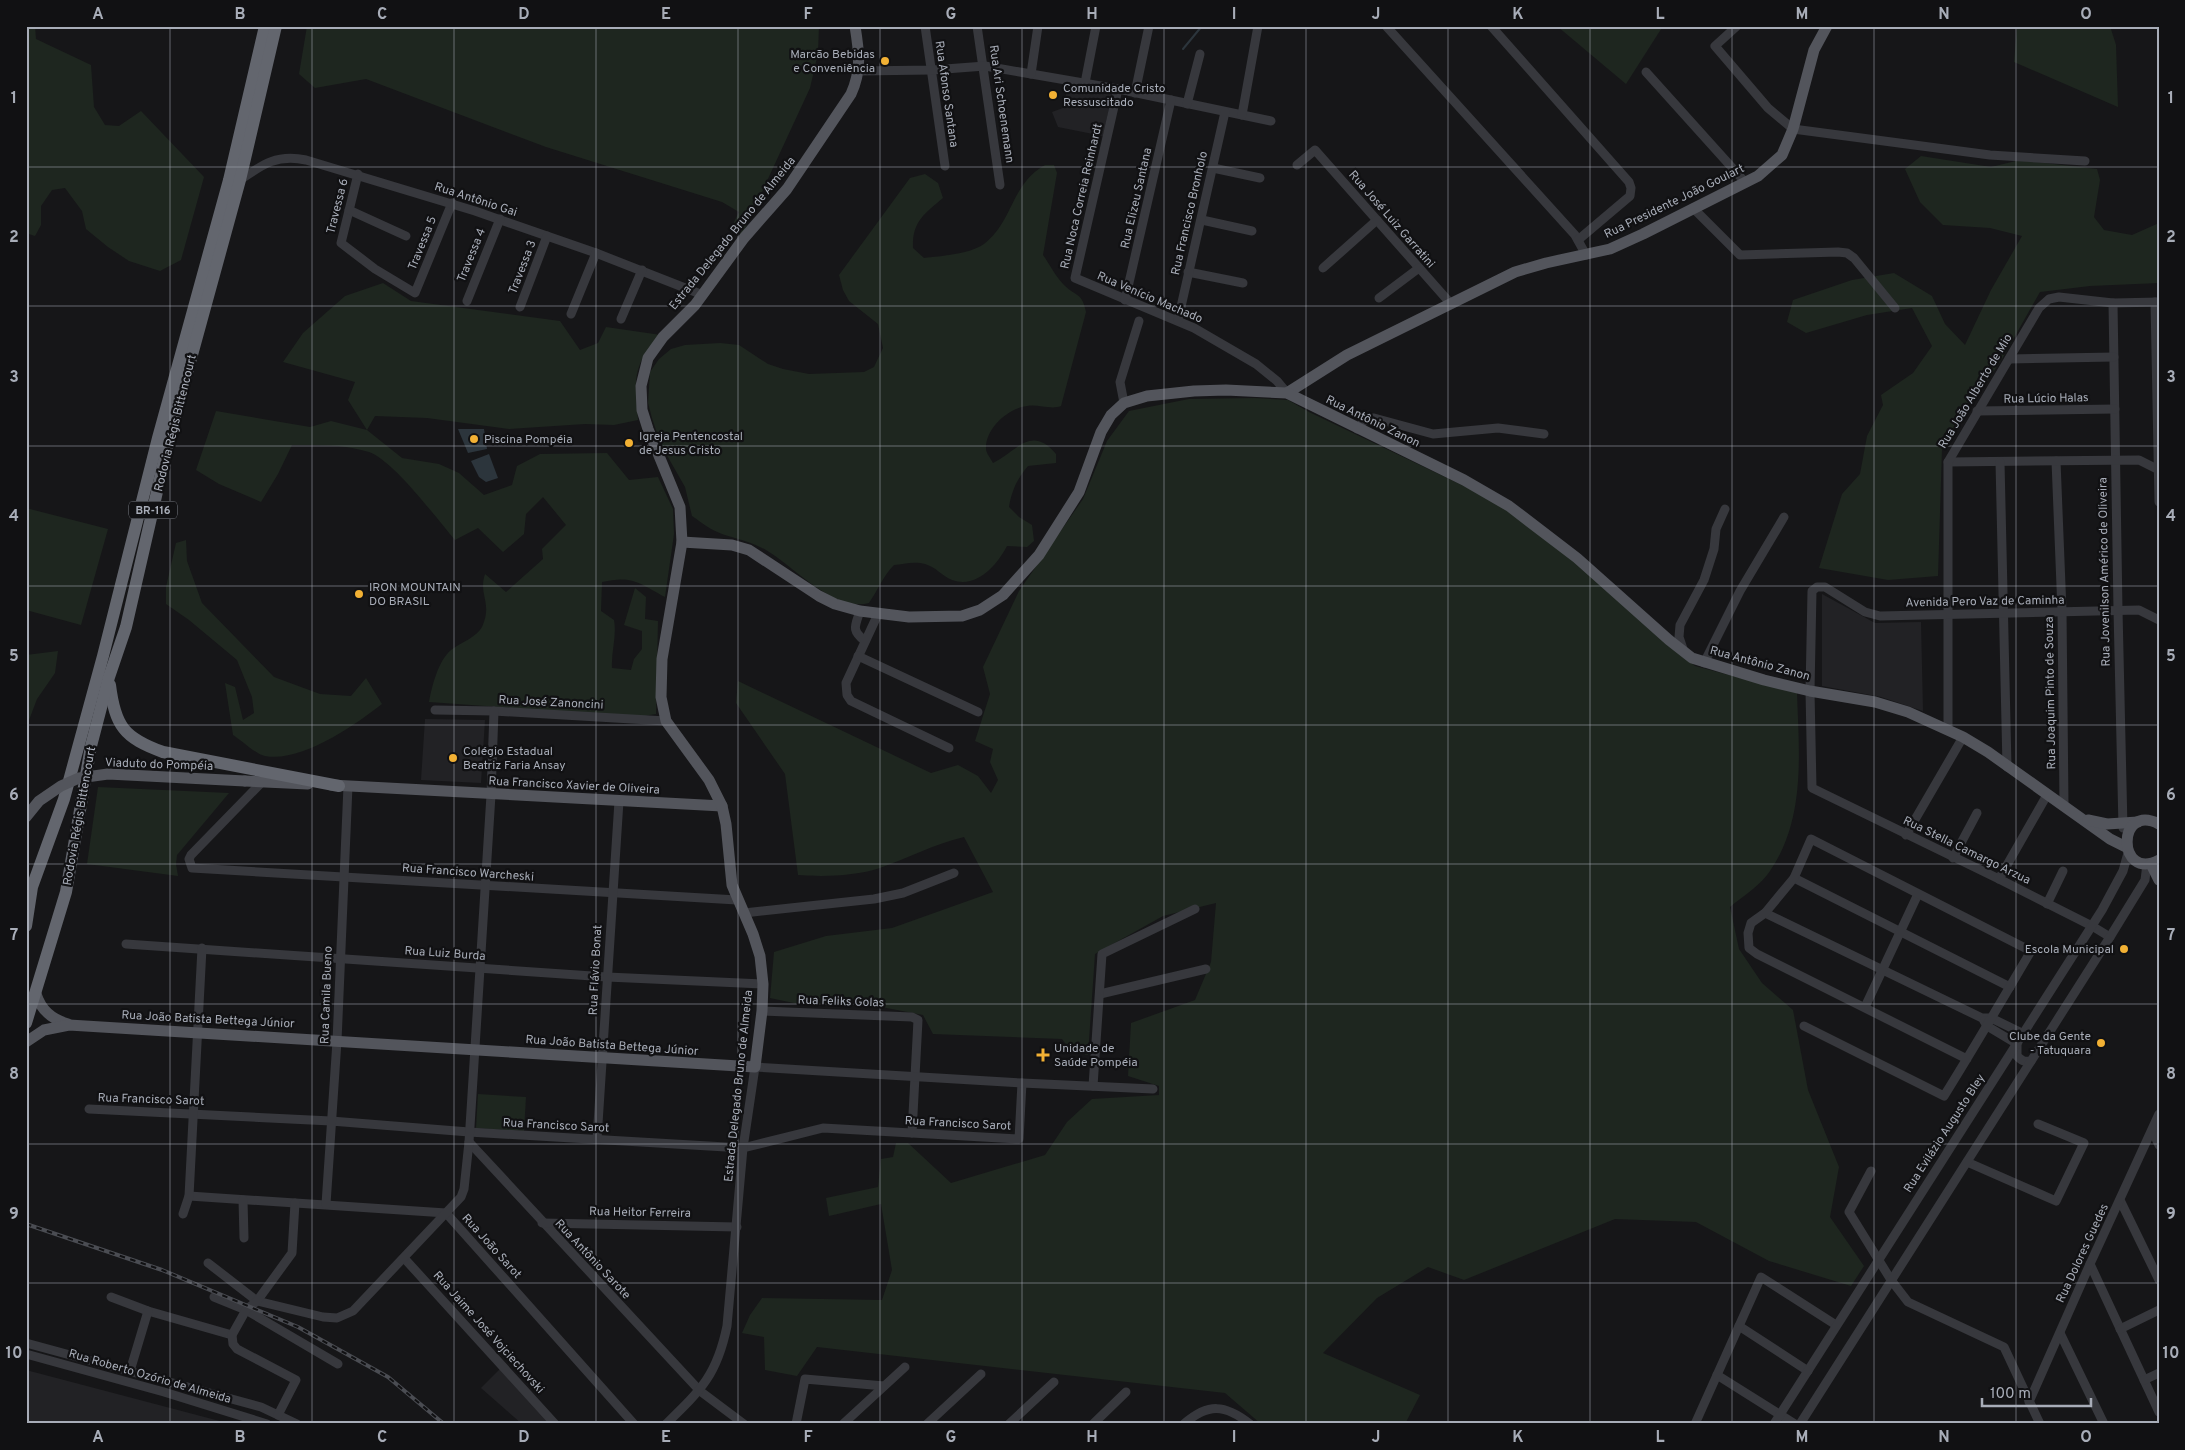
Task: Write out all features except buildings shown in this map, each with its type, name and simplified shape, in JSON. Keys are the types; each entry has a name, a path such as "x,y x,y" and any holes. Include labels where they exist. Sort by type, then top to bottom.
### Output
{"highway":[{"name":"Rodovia Régis Bittencourt","path":"26,926 28,902 34,878 64,799 103,656 158,438 229,180 265,26"},
{"name":"Rodovia Régis Bittencourt","path":"26,1023 68,885 86,768 109,677 126,626 170,435 240,180 276,26"},
{"path":"109,677 113,708 116,715 123,729 141,744 162,752 343,786"}],"main road":[{"name":"Estrada Delegado Bruno de Almeida","path":"755,1068 762,1011 763,984 760,956 744,913 737,900 729,869 726,824 722,806 709,780 666,721 661,697 662,659 682,542 680,507 644,420 641,386 645,367 652,350 703,295 744,238 794,180 851,94 859,71 860,56 855,26"},
{"name":"Rua Presidente João Goulart","path":"1287,393 1347,355 1515,272 1610,249 1758,176 1782,155 1793,129 1814,50 1827,26"},
{"name":"Rua Antônio Zanon","path":"1124,403 1147,396 1194,391 1226,390 1287,393 1464,480 1509,506 1577,558 1684,652 1704,663 1810,692 1884,705 1908,712 1963,737 2127,846 2136,861 2152,863"},
{"path":"682,542 732,545 749,550 813,592 835,604 860,611 878,614 962,616 980,610 1003,594 1039,555 1079,492 1101,432 1111,415 1124,403"},
{"name":"Viaduto do Pompéia","path":"26,817 39,801 61,786 79,778 108,774 244,781"},
{"name":"Rua Francisco Xavier de Oliveira","path":"244,781 722,806"},
{"name":"Rua Antônio Zanon","path":"2084,819 2107,824 2142,821"},
{"path":"2127,846 2132,827 2142,821 2159,824"},
{"path":"2145,880 2159,880 2152,863"},
{"name":"Rua João Batista Bettega Júnior","path":"36,994 45,1012 56,1020 69,1025"},
{"name":"Rua João Batista Bettega Júnior","path":"26,1042 44,1030 69,1025 755,1068"}],"street":[{"name":"Rua Afonso Santana","path":"925,26 945,166"},
{"name":"Rua Ari Schoenemann","path":"978,26 1000,185"},
{"path":"1031,74 1038,26"},
{"path":"1085,84 1096,26"},
{"path":"1134,93 1149,26"},
{"path":"1242,115 1258,26"},
{"path":"1386,26 1578,240 1586,254"},
{"path":"1491,26 1629,182 1631,188 1630,196 1578,240"},
{"path":"1738,26 1715,46 1768,108 1793,129 1990,155 2084,161"},
{"path":"1187,104 1200,54"},
{"path":"859,71 932,70 985,66 1118,89 1271,121"},
{"path":"1646,72 1745,182"},
{"name":"Rua Noca Correia Reinhardt","path":"1075,278 1118,89"},
{"name":"Rua Elizeu Santana","path":"1125,300 1171,100"},
{"name":"Rua Francisco Bronholo","path":"1178,320 1225,112"},
{"name":"Rua José Luiz Garratini","path":"1297,165 1315,150 1451,304"},
{"name":"Rua Antônio Gai","path":"240,180 268,162 286,157 306,160 358,174 500,219 642,270 703,295"},
{"path":"1213,168 1260,178"},
{"name":"Travessa 6","path":"341,243 358,174"},
{"name":"Travessa 5","path":"341,243 375,269 415,294 452,203"},
{"path":"1693,208 1740,255 1838,252 1847,254 1854,258 1895,308"},
{"path":"349,210 406,236"},
{"name":"Travessa 4","path":"467,301 500,219"},
{"path":"1202,220 1252,231"},
{"path":"1323,268 1377,220"},
{"name":"Travessa 3","path":"520,307 547,236"},
{"path":"571,314 596,253"},
{"path":"1379,298 1419,268"},
{"path":"622,318 642,270"},
{"path":"1188,272 1243,283"},
{"name":"Rua Venício Machado","path":"1075,278 1178,320 1256,364 1277,381 1287,393"},
{"name":"Rua João Alberto de Mio","path":"1948,730 1948,462 2039,308 2049,299 2059,297 2113,303"},
{"path":"2113,303 2157,302 2159,502"},
{"name":"Rua Jovenilson Américo de Oliveira","path":"2113,303 2123,823 2127,846"},
{"path":"1124,403 1120,382 1140,321"},
{"path":"2009,358 2114,357"},
{"name":"Rua Lúcio Halas","path":"1977,411 2115,409"},
{"path":"1357,429 1367,418 1374,418 1433,434 1498,428 1544,434"},
{"path":"1948,462 2139,460 2158,470"},
{"name":"Rua Joaquim Pinto de Souza","path":"2056,461 2062,611 2064,805"},
{"path":"2000,462 2002,612 2008,767"},
{"path":"1684,652 1679,637 1680,625 1704,580 1714,549 1716,529 1725,509"},
{"path":"1704,663 1740,591 1784,517"},
{"name":"Avenida Pero Vaz de Caminha","path":"1810,692 1812,591 1818,586 1825,587 1865,612 1880,616 2139,610 2159,620"},
{"path":"860,611 855,627 856,632 865,641"},
{"path":"878,614 846,683 847,695 851,701 949,748"},
{"path":"858,656 978,712"},
{"name":"Rua Stella Camargo Arzua","path":"1810,692 1812,788 1999,879 2092,926 2110,938"},
{"name":"Rua José Zanoncini","path":"435,710 494,711 666,721"},
{"path":"208,1263 257,1301 323,1317 337,1318 353,1311 461,1197 464,1189 469,1142 481,969 492,794 494,711"},
{"path":"1906,834 1963,737"},
{"name":"Rua Francisco Warcheski","path":"262,782 191,855 190,864 192,868 197,870 737,900"},
{"name":"Rua Camila Bueno","path":"326,1204 337,1041 344,877 343,786"},
{"path":"1999,879 2048,795"},
{"name":"Rua Flávio Bonat","path":"597,1140 619,801"},
{"path":"1953,858 1977,813"},
{"path":"2142,821 2159,816"},
{"path":"1804,1026 1944,1096 1967,1059 1987,1021 2031,951 1811,839 1794,878 1765,913 1751,923 1748,933 1749,948 1757,954 1967,1059"},
{"name":"Rua Evilázio Augusto Bley","path":"1774,1424 2092,926 2123,871 2127,846"},
{"path":"1800,1424 2110,938 2145,880 2152,863"},
{"path":"2047,904 2064,871"},
{"path":"744,913 874,899 902,893 954,873"},
{"path":"1794,878 2010,987"},
{"path":"1865,1007 1918,894"},
{"path":"1092,1086 1102,954 1194,909"},
{"path":"1765,913 1987,1021 2024,1034"},
{"name":"Rua Luiz Burda","path":"126,944 607,977 763,984"},
{"path":"183,1214 189,1196 202,948"},
{"path":"1100,994 1206,969"},
{"name":"Rua Feliks Golas","path":"762,1011 912,1017 918,1020 915,1078"},
{"path":"1987,1021 2017,1044 2017,1056 2020,1060 2025,1062 2031,1061"},
{"name":"Rua João Batista Bettega Júnior","path":"755,1068 915,1078 1153,1089"},
{"name":"Estrada Delegado Bruno de Almeida","path":"666,1424 700,1391 715,1366 723,1346 727,1326 737,1227 743,1148 755,1068"},
{"path":"912,1133 915,1078"},
{"name":"Rua Francisco Sarot","path":"90,1109 331,1121 469,1132 743,1148 823,1128 1018,1139 1022,1083"},
{"name":"Rua Dolores Guedes","path":"2029,1402 2159,1114"},
{"path":"1967,1162 2056,1201 2084,1143 2038,1124"},
{"path":"2152,1130 2159,1146"},
{"name":"Rua Antônio Sarote","path":"469,1142 542,1223 700,1391 744,1424"},
{"path":"1872,1171 1849,1212 1891,1280 1908,1302 2004,1347 2040,1424"},
{"name":"Rua João Sarot","path":"189,1196 446,1213 634,1424"},
{"path":"243,1200 244,1238"},
{"path":"2120,1200 2159,1280"},
{"path":"278,1415 296,1380 237,1349 233,1344 232,1335 246,1310 257,1301 292,1253 296,1203"},
{"name":"Rua Heitor Ferreira","path":"542,1223 737,1227"},
{"name":"Rua Jaime José Vojciechovski","path":"404,1258 555,1424"},
{"path":"2090,1264 2159,1412"},
{"path":"1697,1423 1761,1277 1836,1325"},
{"path":"214,1296 246,1310 338,1364"},
{"path":"111,1297 148,1311 232,1335"},
{"path":"2120,1329 2159,1310"},
{"path":"130,1371 148,1311"},
{"path":"1739,1326 1808,1370"},
{"path":"2060,1333 2104,1424"},
{"path":"26,1343 261,1407 292,1423"},
{"name":"Rua Roberto Ozório de Almeida","path":"26,1354 180,1396 267,1424"},
{"path":"83,1369 86,1360"},
{"path":"843,1424 904,1367"},
{"path":"2144,1380 2159,1373"},
{"path":"927,1424 981,1374"},
{"path":"1717,1375 1795,1424"},
{"path":"796,1424 805,1379 884,1386"},
{"path":"1009,1424 1054,1382"},
{"path":"180,1396 183,1385"},
{"path":"1093,1424 1126,1392"},
{"path":"1184,1424 1198,1412 1212,1408 1224,1409 1247,1423"}],"shaded area":[{"path":"26,26 35,26 36,39 91,65 94,107 105,125 119,126 141,111 204,177 181,260 160,271 129,261 86,229 82,211 65,188 52,190 41,206 41,225 35,236 26,233"},
{"path":"307,26 819,26 818,53 810,88 742,235 731,228 739,212 722,202 546,147 366,79 315,88 299,74"},
{"path":"1557,26 1663,26 1626,84"},
{"path":"2014,26 2110,26 2116,45 2118,107 2014,62 2017,28"},
{"path":"2157,26 2159,26 2159,223"},
{"path":"1068,85 1110,92 1112,95 1103,136 1058,127 1052,112 1063,108"},
{"path":"1921,156 1991,167 2020,160 2097,169 2100,180 2094,217 2104,230 2132,235 2159,223 2159,283 2090,286 2040,292 2002,359 1942,449 1938,576 1888,580 1819,568 1842,494 1860,474 1867,436 1883,405 1881,395 1913,373 1932,346 1912,308 1867,315 1806,333 1787,322 1793,300 1852,280 1894,273 1932,296 1945,324 1965,345 1991,290 2022,236 1990,228 1943,225 1920,202 1905,169"},
{"path":"1045,165 1054,165 1057,173 1043,255 1061,282 1083,301 1086,312 1061,406 1027,406 1005,415 989,434 986,449 993,463 1016,447 1031,441 1039,441 1047,445 1056,454 1056,463 1028,466 1013,490 1010,501 1009,507 1019,517 1032,525 1034,541 1027,547 1007,546 998,561 985,574 970,581 952,580 929,565 921,563 894,565 869,603 855,604 828,595 766,550 718,532 692,516 685,487 661,445 648,403 650,372 659,359 671,349 685,345 720,343 739,345 768,364 809,374 864,372 874,367 883,348 878,324 849,301 843,290 839,275 910,178 925,174 938,183 943,198 925,214 915,231 913,248 924,258 963,252 984,244 1001,225 1025,183"},
{"path":"383,283 411,301 560,321 580,350 598,343 606,327 661,335 644,356 637,374 638,420 614,425 585,424 509,429 427,418 375,416 367,430 348,400 355,382 283,362 303,333 345,296"},
{"path":"1255,398 1288,400 1309,412 1493,500 1573,560 1646,626 1695,666 1797,693 1799,738 1798,785 1790,830 1782,851 1770,871 1757,885 1730,907 1739,949 1762,983 1793,1010 1808,1090 1839,1167 1830,1217 1864,1266 1851,1286 1769,1261 1696,1222 1615,1219 1464,1280 1428,1267 1377,1298 1323,1353 1420,1395 1405,1424 1261,1424 1225,1393 817,1347 797,1376 765,1370 764,1337 742,1333 750,1315 762,1298 882,1300 892,1270 881,1204 829,1216 826,1198 878,1187 881,1159 893,1157 896,1143 908,1143 951,1183 1045,1155 1067,1122 1092,1099 1159,1095 1159,1086 1128,1076 1131,1023 1195,1000 1211,962 1216,903 1163,916 1095,954 1088,1055 1072,1052 1062,1039 933,1034 923,1015 845,1000 808,1006 770,998 774,952 826,936 892,928 993,892 964,837 942,843 871,871 839,875 798,875 785,774 736,703 738,681 931,773 958,765 978,776 991,793 998,780 990,762 993,749 975,741 990,694 983,667 1019,591 1083,499 1107,441 1129,411 1189,399"},
{"path":"216,411 310,427 331,421 367,430 402,458 439,464 459,473 484,495 512,485 517,466 540,454 607,453 629,480 658,477 673,509 674,534 665,597 642,584 628,580 621,579 602,582 601,611 614,620 612,668 631,670 634,659 642,649 642,631 624,625 635,588 646,597 645,619 658,621 656,714 637,717 429,702 436,674 446,655 480,631 482,627 486,612 483,588 485,574 506,592 543,559 542,549 566,525 543,497 526,514 524,534 503,552 478,528 455,540 414,491 390,466 379,457 359,449 292,445 278,474 261,502 219,484 196,470"},
{"name":"Piscina Pompéia","path":"458,429 484,429 487,449 468,453"},
{"name":"Piscina Pompéia","path":"489,454 498,478 486,482 479,477 471,461"},
{"path":"26,508 108,529 81,625 26,610"},
{"path":"186,540 187,561 202,603 274,677 320,694 351,696 366,678 382,704 343,732 295,754 279,757 265,756 253,750 233,735 225,683 235,687 243,720 254,713 252,697 237,660 189,620 166,604 166,587 176,543"},
{"path":"1822,594 1875,623 1921,622 1923,711 1881,697 1822,686"},
{"path":"58,651 55,673 37,699 26,728 26,655"},
{"name":"Colégio Estadual Beatriz Faria Ansay","path":"425,719 485,720 481,783 421,780"},
{"path":"98,787 229,793 177,855 178,876 87,864"},
{"path":"478,1094 526,1097 524,1131 476,1128"},
{"path":"500,1369 551,1424 522,1424 481,1388"},
{"path":"26,1370 231,1424 26,1424"}],"waterway":[{"path":"1183,49 1202,26"}],"railway":[{"path":"26,1224 162,1270 298,1327 388,1377 444,1424"}],"place":[{"name":"Marcão Bebidas e Conveniência","path":"885,61"},
{"name":"Comunidade Cristo Ressuscitado","path":"1053,95"},
{"name":"Piscina Pompéia","path":"474,439"},
{"name":"Igreja Pentencostal de Jesus Cristo","path":"629,443"},
{"name":"IRON MOUNTAIN DO BRASIL","path":"359,594"},
{"name":"Colégio Estadual Beatriz Faria Ansay","path":"453,758"},
{"name":"Escola Municipal","path":"2124,949"},
{"name":"Clube da Gente - Tatuquara","path":"2101,1043"},
{"name":"Unidade de Saúde Pompéia","path":"1043,1055"}]}
